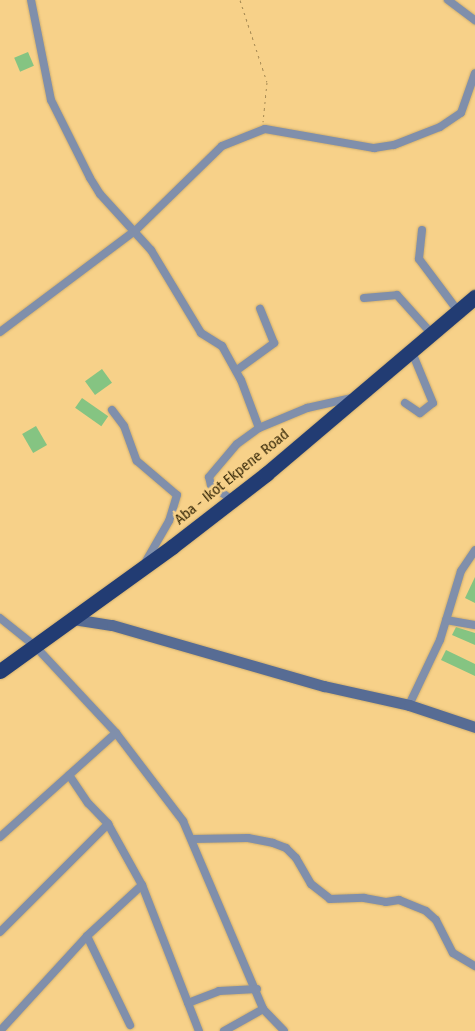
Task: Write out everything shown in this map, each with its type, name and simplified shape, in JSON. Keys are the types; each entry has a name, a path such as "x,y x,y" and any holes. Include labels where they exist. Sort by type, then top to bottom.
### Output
{"highway":[{"name":"Aba - Ikot Ekpene Road","path":"0,671 141,569 232,500 475,297"}],"street":[{"path":"31,0 51,100 100,194 136,230 201,333 222,346 237,370 259,428"},
{"path":"448,0 475,20"},
{"path":"0,332 136,230 222,146 265,130 374,148 394,145 452,122 466,107 475,73"},
{"path":"422,230 420,258 458,312"},
{"path":"364,298 397,295 432,334"},
{"path":"237,370 274,342 260,309"},
{"path":"405,403 420,413 433,403 411,350"},
{"path":"232,500 211,485 209,474 237,444 259,428 311,407 355,397"},
{"path":"112,410 124,426 137,461 177,495 170,521 141,569"},
{"path":"409,705 446,620 451,596 461,571 475,550"},
{"path":"0,618 35,646 144,766 192,838 213,896 257,989 263,1009 284,1031"},
{"path":"73,619 112,625 324,686 409,705 475,727"},
{"path":"446,620 475,625"},
{"path":"0,837 116,733"},
{"path":"69,775 88,803 108,824 142,885 199,1031"},
{"path":"0,932 108,824"},
{"path":"192,838 248,838 273,843 296,858 311,884 330,899 364,898 386,902 399,900 426,911 436,920 453,953 475,966"},
{"path":"0,1031 87,936 142,885"},
{"path":"87,936 130,1025"},
{"path":"188,1003 219,991 257,989"},
{"path":"224,1031 263,1009"}],"path":[{"path":"240,0 267,82 268,97 263,110 265,130"}],"building":[{"path":"28,52 34,66 20,72 14,58"},
{"path":"102,369 112,383 95,395 85,381"},
{"path":"82,398 108,416 101,426 75,408"},
{"path":"36,426 47,445 33,453 22,434"},
{"path":"475,577 475,603 465,598"},
{"path":"456,627 475,633 475,645 452,635"},
{"path":"446,650 475,664 475,676 441,660"}]}
